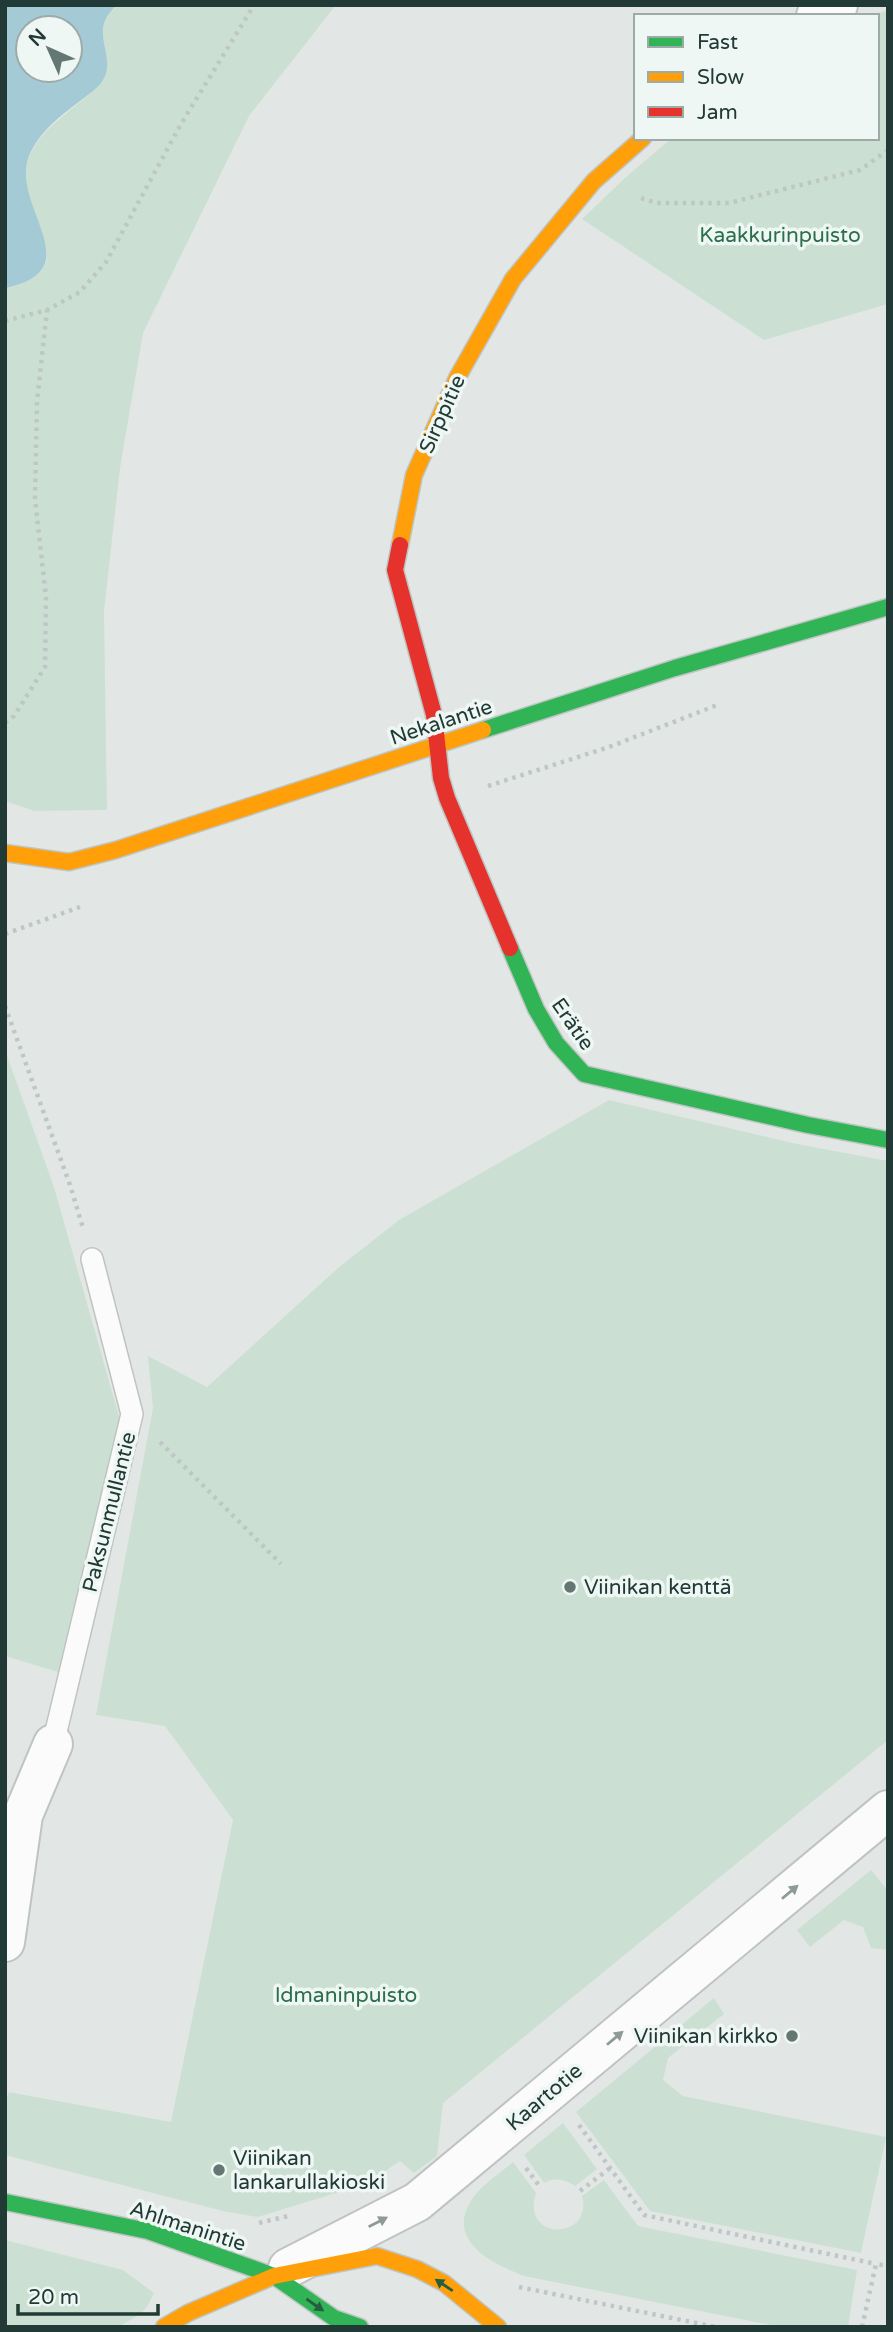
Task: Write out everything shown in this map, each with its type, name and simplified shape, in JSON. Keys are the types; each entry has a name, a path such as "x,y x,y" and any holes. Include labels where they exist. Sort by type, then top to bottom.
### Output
{"street":[{"path":"820,14 838,5"},
{"name":"Sirppitie","path":"437,745 429,693 396,570 414,475 457,378 513,279 594,181 641,140"},
{"name":"Nekalantie","path":"5,853 69,862 116,850 675,668 888,607"},
{"name":"Erätie","path":"437,745 441,778 447,798 536,1009 556,1043 584,1074 808,1125 888,1140"},
{"name":"Paksunmullantie","path":"5,1942 23,1815 52,1744"},
{"name":"Kaartotie","path":"164,2327 188,2313 274,2276 417,2202 888,1810"},
{"name":"Ahlmanintie","path":"5,2203 148,2231 274,2276 334,2318 360,2327"},
{"path":"274,2276 377,2256 417,2269 444,2283 498,2327"}],"lane":[{"name":"Paksunmullantie","path":"52,1744 132,1415 92,1259"}],"path":[{"path":"5,321 47,310 80,292 106,262 181,124 254,5"},
{"path":"594,181 657,203 729,203 860,170 888,150"},
{"path":"5,723 14,716 44,667 46,597 35,499 37,401 47,310"},
{"path":"447,798 609,747 730,700"},
{"path":"5,1006 70,1185 92,1259"},
{"path":"132,1415 281,1564"},
{"path":"573,2116 644,2215 888,2266"},
{"path":"579,2190 610,2168"},
{"path":"257,2223 293,2215"},
{"path":"862,2327 876,2264"},
{"path":"519,2287 716,2327"}],"green space":[{"path":"117,5 336,5 249,116 143,333 120,468 104,611 107,810 34,811 5,801 5,288 30,279 43,268 47,254 44,238 30,202 26,167 43,135 94,89 103,77 107,62 103,30 106,19"},
{"name":"Kaakkurinpuisto","path":"888,10 888,304 764,340 582,219 670,140 879,140 879,14 877,14"},
{"path":"5,1050 54,1187 120,1420 58,1672 5,1656"},
{"name":"Idmaninpuisto","path":"609,1100 797,1144 888,1161 888,1740 443,2103 437,2156 414,2173 400,2161 368,2183 258,2217 223,2211 5,2155 5,2103 9,2092 171,2122 233,1820 165,1726 96,1715 153,1408 148,1356 207,1387 338,1268 399,1220"},
{"path":"871,1870 888,1891 888,1950 871,1948 863,1927 844,1920 810,1947 797,1930"},
{"path":"714,1998 724,2014 668,2058 663,2080 683,2096 886,2137 861,2253 650,2211 576,2112"},
{"path":"563,2123 597,2169 575,2186 560,2180 544,2183 524,2155"},
{"path":"513,2162 536,2193 534,2209 538,2220 547,2227 558,2229 578,2221 583,2211 582,2196 604,2180 638,2226 857,2270 848,2327 781,2327 524,2276 500,2266 488,2259 470,2241 464,2218 469,2204 478,2192"},
{"path":"5,2240 123,2270 154,2293 147,2307 139,2315 118,2327 5,2327"}],"water":[{"path":"5,5 117,5 104,25 107,71 103,80 46,130 29,156 26,175 29,195 43,234 46,252 43,267 31,279 5,288"}],"traffic: fast":[{"path":"483,730 675,668 888,607"},
{"path":"510,948 536,1009 556,1043 584,1074 808,1125 888,1140"},
{"path":"5,2202 148,2231 274,2276 334,2318 360,2327"}],"traffic: slow":[{"path":"400,545 414,475 457,378 513,279 594,181 641,140"},
{"path":"5,853 69,862 116,850 483,730"},
{"path":"164,2327 188,2313 274,2276 377,2256 417,2269 444,2283 498,2327"}],"traffic: jam":[{"path":"400,545 395,570 434,715 441,778 510,948"}],"place":[{"name":"Viinikan kenttä","path":"570,1587"},
{"name":"Viinikan kirkko","path":"792,2036"},
{"name":"Viinikan lankarullakioski","path":"219,2170"}]}
